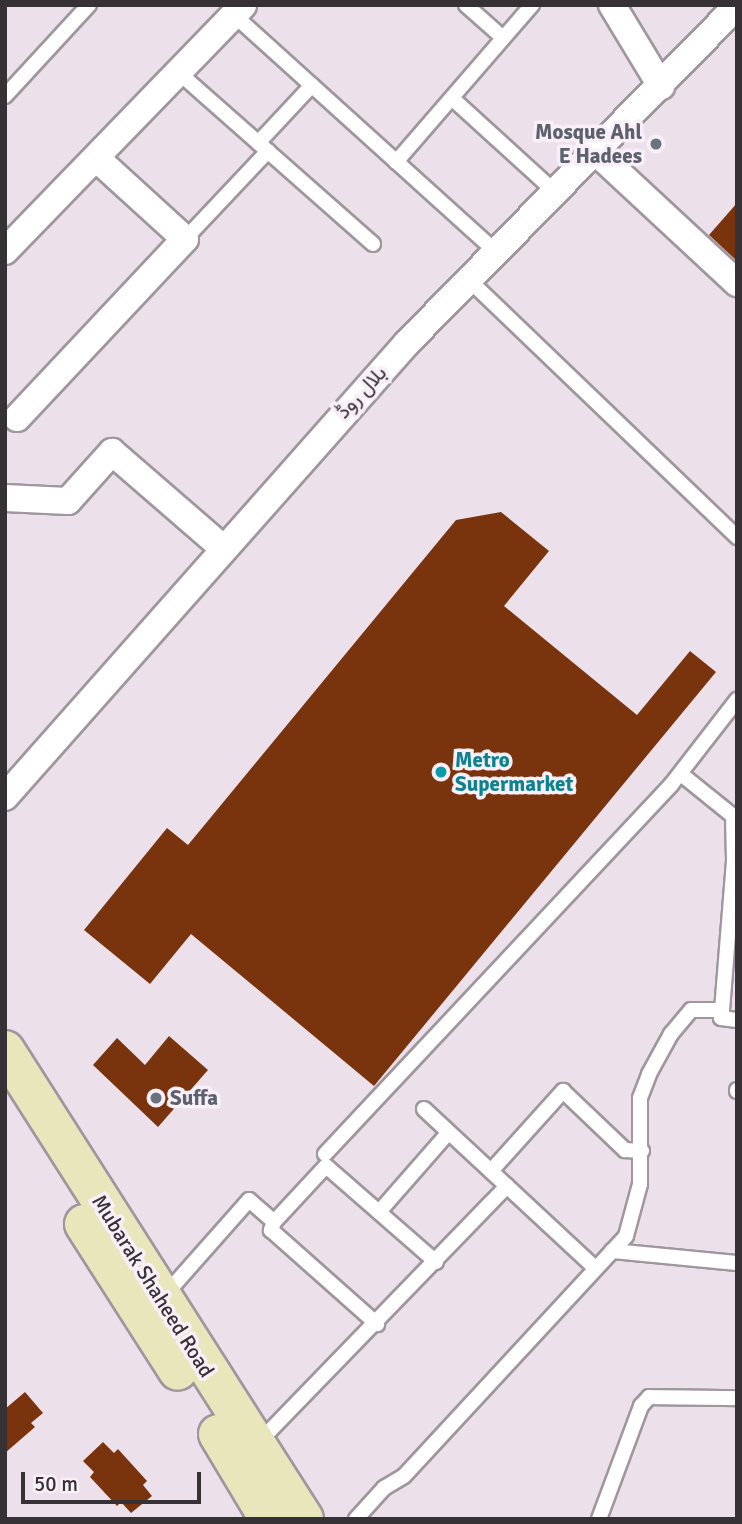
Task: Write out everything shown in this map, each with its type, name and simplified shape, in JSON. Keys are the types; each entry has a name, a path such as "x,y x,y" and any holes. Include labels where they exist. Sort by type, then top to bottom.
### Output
{"main road":[{"name":"Mubarak Shaheed Road","path":"5,1050 254,1446 304,1519"},
{"name":"Mubarak Shaheed Road","path":"5,1094 263,1517"}],"street":[{"path":"612,5 661,86"},
{"name":"بلال روڈ","path":"5,797 223,548 468,279 737,6"},
{"path":"5,251 239,10"},
{"path":"595,151 737,283"},
{"path":"9,419 185,239 96,158"},
{"path":"5,498 68,501 112,452 223,548"}],"lane":[{"path":"5,96 89,5"},
{"path":"466,5 502,37"},
{"path":"396,162 454,100 502,37 532,5"},
{"path":"239,10 312,85 495,251"},
{"path":"178,72 373,244"},
{"path":"185,239 312,85"},
{"path":"454,100 554,191"},
{"path":"468,279 737,537"},
{"path":"325,1154 681,774 737,700"},
{"path":"681,774 733,816 735,835 721,1018 737,1020"},
{"path":"356,1519 384,1488 404,1476 626,1236 635,1212 642,1151 640,1098 671,1034 691,1010 722,1010"},
{"path":"491,1171 563,1091 625,1150 642,1151"},
{"path":"424,1109 595,1268"},
{"path":"379,1212 449,1132"},
{"path":"377,1324 271,1230 274,1222 326,1166 436,1262"},
{"path":"254,1446 377,1324 508,1186"},
{"path":"162,1298 249,1200 274,1222"},
{"path":"612,1251 737,1263"},
{"path":"599,1519 641,1406 649,1397 737,1398"}],"building":[{"path":"737,203 737,261 709,235"},
{"name":"Metro Supermarket","path":"501,512 549,551 504,606 637,715 690,651 716,672 374,1086 191,934 150,984 84,930 167,828 188,845 456,520"},
{"name":"Suffa","path":"169,1036 208,1070 158,1127 93,1065 117,1038 145,1065"},
{"path":"25,1392 43,1413 31,1423 35,1427 5,1453 5,1409"},
{"path":"103,1442 114,1453 118,1449 147,1481 143,1485 152,1496 131,1513 121,1502 117,1506 90,1477 94,1472 83,1461"}],"place":[{"name":"Mosque Ahl E Hadees","path":"656,144"},
{"name":"Metro Supermarket","path":"441,772"},
{"name":"Suffa","path":"156,1098"}]}
